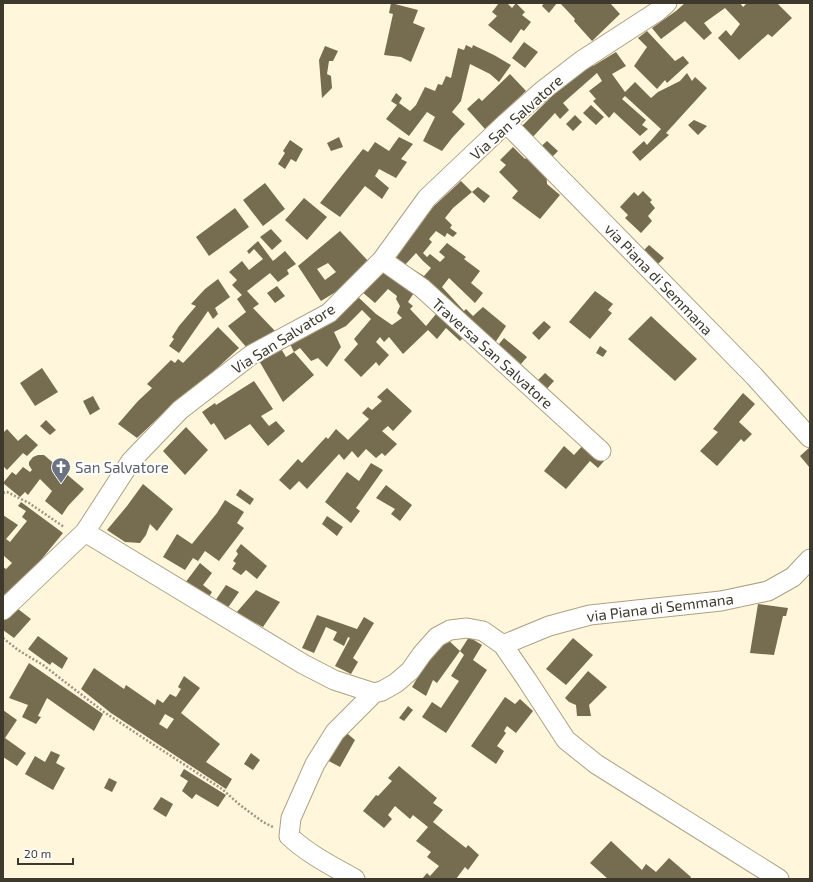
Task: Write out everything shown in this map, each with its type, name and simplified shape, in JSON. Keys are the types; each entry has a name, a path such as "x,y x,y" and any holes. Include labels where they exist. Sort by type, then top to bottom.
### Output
{"street":[{"name":"Via San Salvatore","path":"3,610 82,534 131,462 180,410 251,355 329,313 382,260 427,198 506,123 542,91 581,60 658,11 667,3"},
{"name":"via Piana di Semmana","path":"506,123 754,376 810,438"},
{"name":"Traversa San Salvatore","path":"382,260 422,288 601,451"},
{"path":"82,534 304,664 334,680 374,693"},
{"name":"via Piana di Semmana","path":"503,645 549,626 590,615 721,601 768,591 792,577 810,559"},
{"path":"355,879 322,860 289,836 291,818 314,764 335,732 374,693 382,691 396,683 410,671 422,654 438,637 450,630 467,628 483,631 503,645 566,740 596,764 779,879"}],"path":[{"path":"3,493 6,492 29,503 82,534"},
{"path":"3,638 104,712 222,790 263,822 289,836"}],"building":[{"path":"391,3 418,10 413,23 425,28 411,62 401,57 384,55 393,14 389,13"},
{"path":"499,3 507,3 512,8 516,3 525,12 522,15 531,22 524,31 521,29 511,43 488,25 497,16 492,12"},
{"path":"544,3 557,3 549,13 542,6"},
{"path":"560,3 610,3 620,14 592,41"},
{"path":"685,3 740,3 743,7 747,3 777,3 792,18 772,37 768,34 739,60 718,38 726,30 731,36 740,24 725,8 704,23 712,33 704,40 685,21 661,39 652,28"},
{"path":"647,31 675,61 683,56 689,63 667,83 665,80 657,89 634,66 647,47 638,38"},
{"path":"524,42 538,52 525,68 512,58"},
{"path":"466,45 472,48 473,45 511,65 499,82 490,74 470,64 461,101 452,112 465,124 442,151 423,141 435,117 427,112 409,136 386,119 397,105 391,101 396,93 402,98 399,103 410,111 416,105 425,87 435,91 438,84 442,85 446,76 451,78 458,48 464,50"},
{"path":"325,46 338,51 333,61 329,61 327,74 331,76 332,88 322,98 319,60"},
{"path":"616,52 626,66 612,74 625,92 635,82 651,98 658,92 680,81 687,73 692,81 695,77 707,88 666,133 669,135 640,161 632,152 644,141 647,145 661,129 625,96 622,99 646,120 642,125 648,129 640,136 614,112 609,118 593,101 596,99 589,91 602,81 597,73 563,103 569,110 560,119 555,113 529,141 518,130 558,90 591,62 593,66"},
{"path":"510,74 526,91 485,129 467,109 479,98 482,101"},
{"path":"591,105 604,117 596,125 583,113"},
{"path":"575,115 582,122 573,131 566,124"},
{"path":"694,120 707,126 698,135 688,125"},
{"path":"339,137 343,147 331,151 327,143"},
{"path":"399,137 413,144 401,159 407,162 396,178 379,169 375,176 389,188 382,199 365,186 340,217 320,203 363,149 368,152 375,142 389,151"},
{"path":"290,140 303,149 296,162 291,159 285,169 278,164 285,153 283,151"},
{"path":"547,141 558,151 548,161 537,150"},
{"path":"513,147 525,159 532,153 546,168 547,184 560,195 540,219 512,198 518,191 499,172 506,165 500,160"},
{"path":"461,181 472,192 453,208 445,218 452,225 450,228 457,233 453,237 447,233 445,237 436,231 429,239 432,242 423,253 427,257 430,254 440,262 445,257 439,252 447,243 466,257 464,259 480,271 471,283 483,293 475,303 449,278 442,287 464,311 466,309 473,316 483,307 506,326 491,349 388,260 417,229 433,207","holes":["416,253 431,268 424,276 411,268 409,270 404,266"]},
{"path":"265,183 285,209 263,226 243,200"},
{"path":"478,187 490,196 484,203 472,192"},
{"path":"643,191 652,200 650,202 655,208 648,216 652,221 641,233 625,218 628,215 620,207 634,192 638,196"},
{"path":"304,198 327,217 307,240 285,220"},
{"path":"235,208 249,227 209,256 196,237"},
{"path":"271,229 282,241 272,250 260,237"},
{"path":"340,231 370,263 351,285 321,301 298,266","holes":["328,263 336,272 325,280 317,269"]},
{"path":"258,241 273,261 285,251 296,264 287,270 289,274 278,282 270,273 247,291 259,304 253,308 275,331 247,348 228,326 246,312 237,299 242,295 232,285 237,280 229,272 242,261 249,270 263,259 254,249 249,254 247,251"},
{"path":"649,245 664,258 656,266 641,253"},
{"path":"383,265 417,288 408,302 413,306 410,309 426,326 436,314 423,301 468,333 460,341 446,328 437,339 428,330 403,354 389,337 384,342 380,337 376,342 389,355 379,366 376,362 361,377 344,360 358,344 354,339 371,319 362,310 346,326 334,332 341,347 327,367 318,358 311,361 300,348 294,352 289,342 356,295 376,314 392,325 402,318 397,313 400,306 396,299 397,296 388,289 375,303 361,291"},
{"path":"218,279 230,297 215,308 218,314 213,319 208,311 179,353 169,346 174,339 172,337 196,306 191,304 205,289"},
{"path":"277,286 285,296 275,303 267,293"},
{"path":"595,291 613,304 608,310 612,313 590,339 569,322"},
{"path":"651,316 697,359 675,381 628,339"},
{"path":"544,321 551,327 539,340 532,333"},
{"path":"218,327 239,348 202,382 171,406 137,438 118,424 138,401 152,388 147,384 171,360 175,363 178,359 183,363"},
{"path":"504,338 527,357 515,371 493,351"},
{"path":"600,346 607,351 603,357 596,353"},
{"path":"280,347 286,357 294,352 314,375 283,402 258,359"},
{"path":"42,368 58,392 35,406 20,383"},
{"path":"545,373 554,381 543,393 534,384"},
{"path":"254,381 273,409 261,416 269,426 276,421 285,431 268,446 250,424 225,440 214,423 211,425 202,412"},
{"path":"387,388 412,411 393,431 388,426 382,431 397,444 385,456 382,453 376,458 366,449 358,458 352,451 344,460 339,454 307,489 299,481 290,490 279,480 298,459 302,463 326,437 328,439 336,429 348,440 369,419 362,413 368,407 372,410 382,401 377,397"},
{"path":"743,393 755,404 739,422 752,434 744,442 741,439 717,466 700,451 718,432 713,429"},
{"path":"93,396 100,409 90,415 83,401"},
{"path":"46,420 56,430 50,435 40,426"},
{"path":"186,427 208,450 185,475 163,451"},
{"path":"7,429 18,441 26,434 38,445 27,456 23,453 7,470 3,466 3,433"},
{"path":"585,443 604,461 598,468 590,461 566,489 544,471 564,446 574,455"},
{"path":"810,447 810,468 800,456"},
{"name":"San Salvatore","path":"44,455 84,489 68,506 62,515 45,501 52,491 40,479 28,495 25,492 20,497 3,483 12,472 16,475 23,467 30,472 32,470 29,462 33,457"},
{"path":"371,463 383,470 356,508 360,511 351,523 325,502 347,472 359,481"},
{"path":"143,484 173,509 157,531 150,524 146,535 140,543 125,542 107,530"},
{"path":"386,485 412,505 400,521 391,514 395,509 376,498"},
{"path":"240,489 254,499 250,505 236,495"},
{"path":"225,500 244,512 237,523 244,528 219,561 205,551 198,561 193,558 185,570 163,557 177,534 192,544 217,513"},
{"path":"21,502 63,533 40,561 3,597 3,567 6,569 12,563 3,555 3,515 18,525 6,539 10,542 27,521 22,517 26,511 18,506"},
{"path":"327,516 343,527 337,536 322,524"},
{"path":"241,544 267,566 257,579 246,570 241,575 232,569 236,563 233,561 238,554 236,551"},
{"path":"200,563 212,573 203,585 212,592 208,598 185,583"},
{"path":"226,585 239,592 227,609 215,601"},
{"path":"256,590 280,602 263,627 236,613"},
{"path":"9,602 31,619 14,638 3,630 3,610"},
{"path":"758,604 788,608 786,616 783,616 774,655 750,653"},
{"path":"317,615 357,629 364,617 374,623 353,658 358,662 351,674 335,666 350,638 348,637 344,646 333,640 337,632 326,627 314,653 302,648"},
{"path":"38,636 68,658 62,669 52,662 50,665 28,649"},
{"path":"469,637 482,645 473,660 487,670 446,733 422,717 432,702 441,708 459,681 451,676 464,655 460,651"},
{"path":"573,638 593,655 566,685 546,669"},
{"path":"447,639 460,651 437,683 433,680 426,696 412,687 426,663"},
{"path":"29,663 103,714 94,731 47,698 38,716 41,717 36,724 22,717 28,705 9,698"},
{"path":"94,668 124,689 126,685 155,705 157,699 163,703 170,694 176,697 181,689 178,687 184,676 200,688 181,713 220,744 206,762 232,779 226,789 111,713 81,689","holes":["165,714 174,719 167,729 159,724"]},
{"path":"588,671 607,687 589,705 591,716 577,716 576,705 569,702 565,698"},
{"path":"505,697 515,704 520,699 533,711 516,733 507,726 504,731 506,733 497,746 504,751 496,764 471,746"},
{"path":"408,706 413,710 404,721 399,718"},
{"path":"3,710 17,720 5,738 26,753 17,766 3,757"},
{"path":"343,730 355,740 340,767 323,758"},
{"path":"51,751 60,755 56,763 65,768 53,790 25,774 35,756 45,762"},
{"path":"251,753 260,760 253,770 244,764"},
{"path":"399,766 437,798 433,803 443,810 433,822 466,848 468,845 479,855 468,870 465,867 456,879 422,879 427,873 430,876 439,866 427,857 431,852 416,841 428,827 413,815 410,819 395,806 388,815 392,819 384,828 363,811 376,795 378,796 392,781 388,778"},
{"path":"184,769 226,795 218,807 196,794 192,799 182,791 188,781 180,776"},
{"path":"109,778 117,782 112,792 104,788"},
{"path":"161,797 173,804 166,817 153,809"},
{"path":"611,841 642,870 646,864 656,872 669,858 691,877 690,879 608,879 590,863"}],"place":[{"name":"San Salvatore","path":"61,484"}]}
